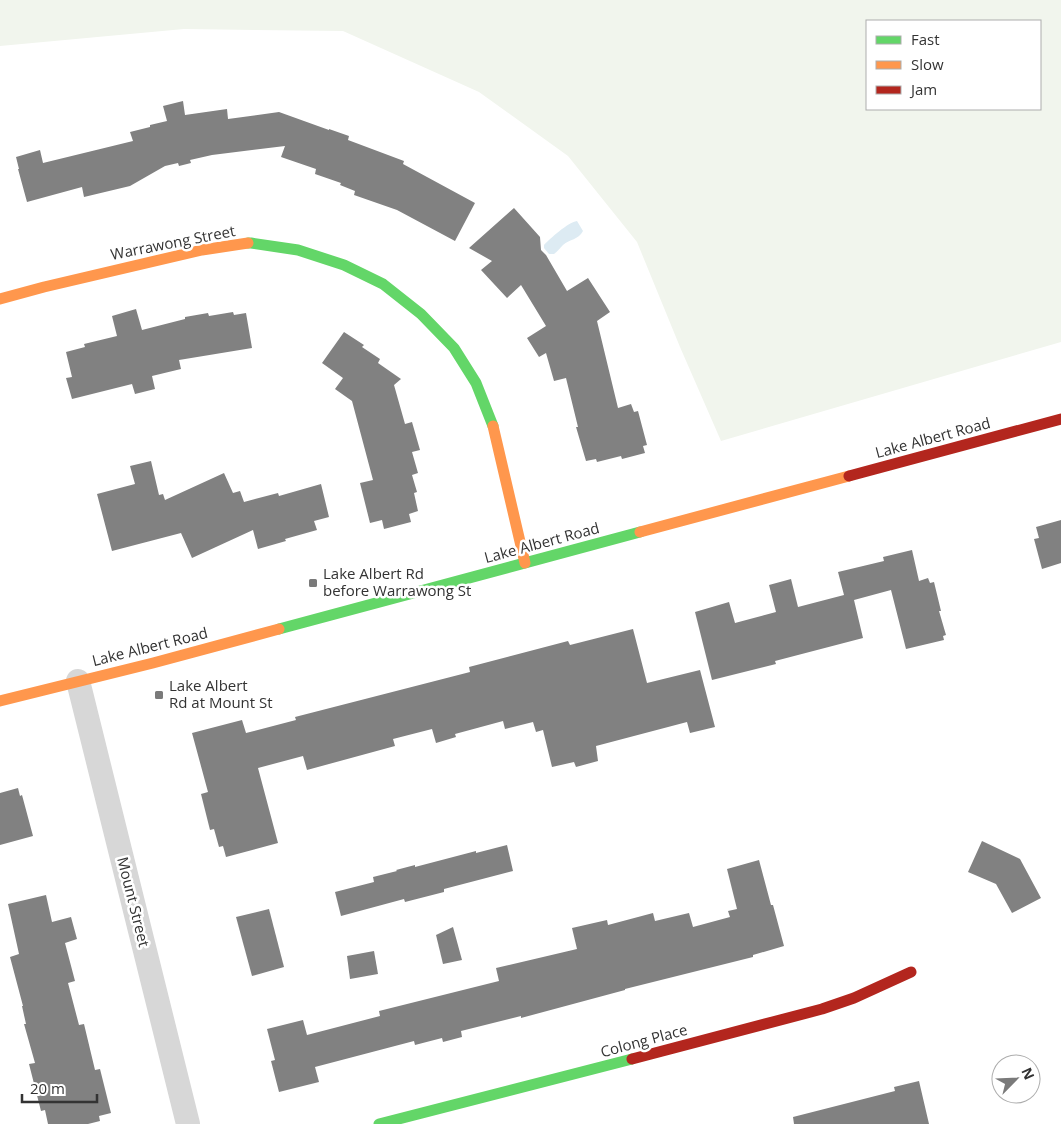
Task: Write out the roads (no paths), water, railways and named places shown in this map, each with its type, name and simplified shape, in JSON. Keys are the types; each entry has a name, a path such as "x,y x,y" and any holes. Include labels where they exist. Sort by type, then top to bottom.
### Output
{"street":[{"name":"Warrawong Street","path":"0,299 202,250 251,243 298,250 344,265 383,284 421,314 454,348 476,383 494,429 525,563"},
{"name":"Lake Albert Road","path":"0,700 153,663 1061,419"},
{"name":"Mount Street","path":"78,681 188,1124"},
{"name":"Colong Place","path":"379,1124 822,1009 854,998 911,972"}],"place":[{"name":"Lake Albert Rd before Warrawong St","path":"313,583"},
{"name":"Lake Albert Rd at Mount St","path":"159,695"}]}
